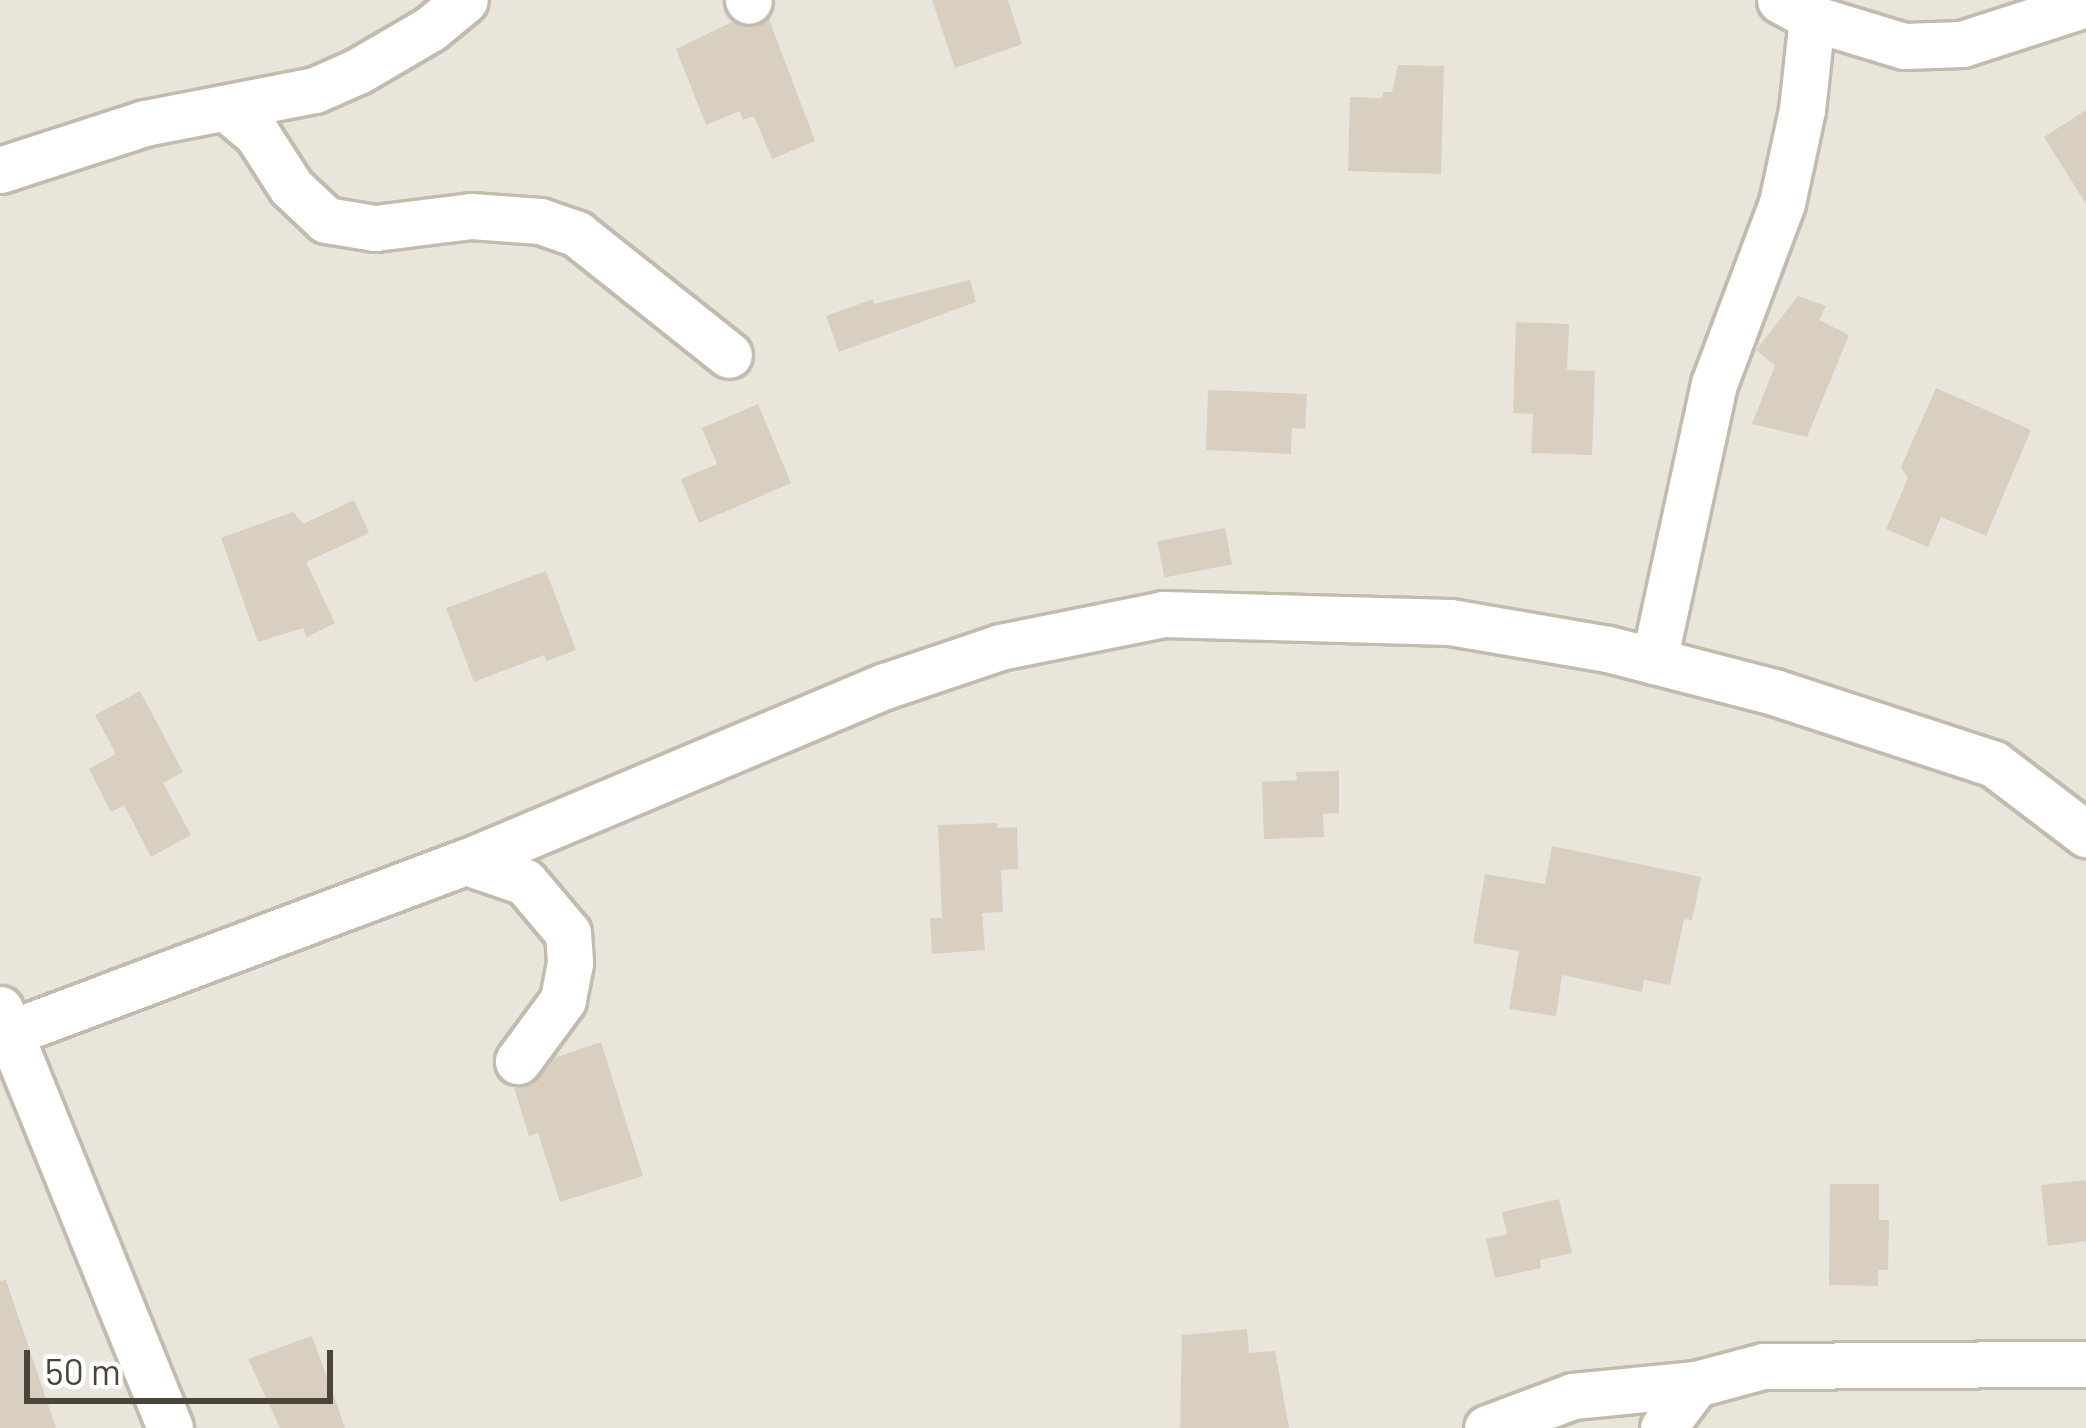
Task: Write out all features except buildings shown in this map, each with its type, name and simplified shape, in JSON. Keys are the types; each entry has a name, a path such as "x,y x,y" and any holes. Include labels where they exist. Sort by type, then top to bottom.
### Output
{"street":[{"path":"0,170 127,128 315,90 430,29 465,0"},
{"path":"1654,662 1714,384 1782,203 1802,110 1796,9 1904,46 1962,44 2086,4"},
{"path":"226,108 257,134 291,187 326,220 375,228 471,216 540,221 577,234 729,355"},
{"path":"170,1428 5,1021 466,862 885,686 1000,647 1163,614 1450,622 1654,662 1774,692 1994,764 2086,834"},
{"path":"466,862 525,882 568,933 570,963 563,1000 518,1061"},
{"path":"1487,1428 1573,1396 1696,1384 1731,1371 1807,1361 2086,1364"},
{"path":"1663,1428 1696,1384"}],"shaded area":[{"path":"0,0 2086,0 2086,1428 0,1428"}]}
